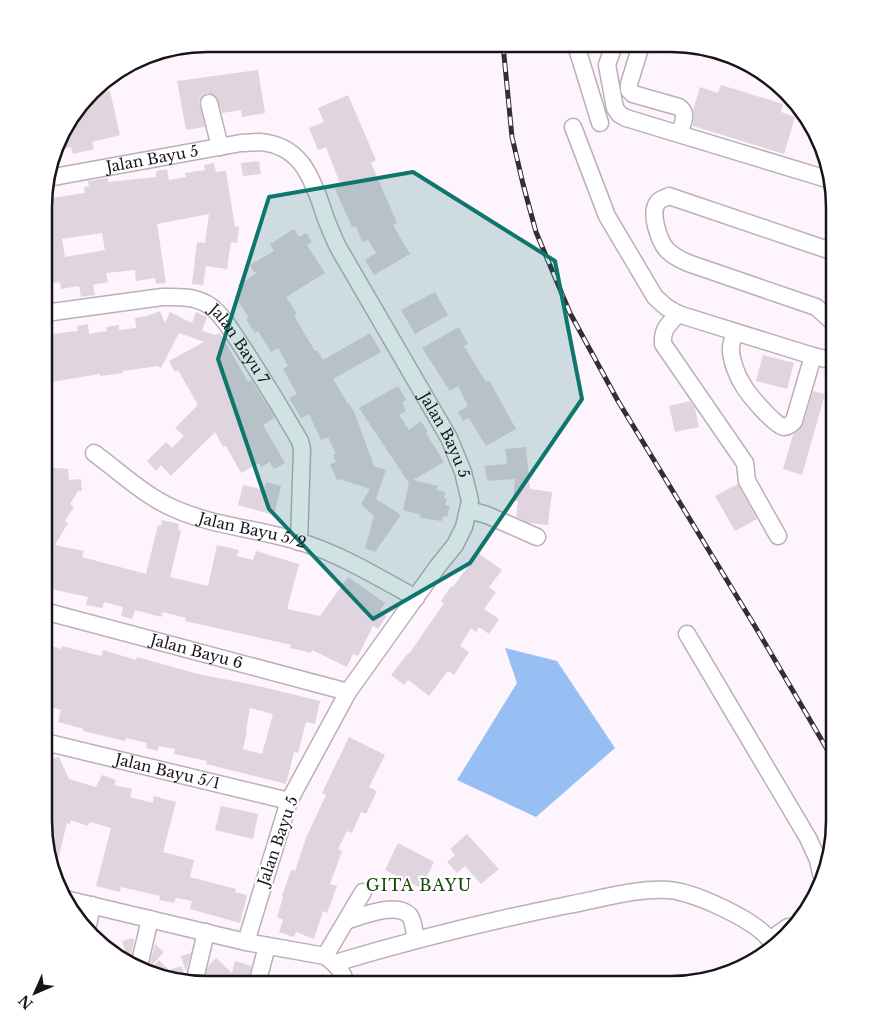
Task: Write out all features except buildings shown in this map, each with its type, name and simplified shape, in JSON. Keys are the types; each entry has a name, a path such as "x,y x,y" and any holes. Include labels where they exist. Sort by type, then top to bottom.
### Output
{"street":[{"path":"578,52 600,124"},
{"path":"612,52 607,65 615,108 619,114 626,118 822,177"},
{"path":"640,52 628,90 633,94 684,110 685,115 679,134"},
{"path":"209,103 220,147"},
{"path":"573,126 607,216 655,297 666,307 678,314 826,359"},
{"name":"Jalan Bayu 5","path":"56,177 240,143 261,142 278,146 295,155 307,170 316,188 328,225 338,247 449,438 463,472 470,501 464,526 455,545 348,692 289,801 246,942"},
{"path":"826,249 669,196 658,202 654,211 658,235 667,250 675,257 816,307 826,316"},
{"name":"Jalan Bayu 7","path":"52,311 180,296 196,299 208,304 236,338 272,392 300,440 302,449 299,542"},
{"path":"678,314 667,325 662,334 663,344 745,463 747,481 778,536"},
{"path":"735,332 731,344 731,352 740,381 744,388 778,425 785,427 794,422 813,356"},
{"name":"Jalan Bayu 5/2","path":"94,453 152,496 175,509 224,525 299,542 338,556 416,598"},
{"path":"469,510 487,515 537,537"},
{"name":"Jalan Bayu 6","path":"52,613 348,692"},
{"path":"687,634 808,838 819,864"},
{"name":"Jalan Bayu 5/1","path":"52,744 289,801"},
{"path":"75,901 330,960 522,914 636,891 670,890 707,900 742,918 769,940"},
{"path":"330,960 346,920 363,892"},
{"path":"89,920 92,905"},
{"path":"346,920 391,908 403,911 410,917 416,939"},
{"path":"140,961 150,919"},
{"path":"196,975 206,932"},
{"path":"259,975 267,946"},
{"path":"330,960 344,975"}],"highlighted area":[{"path":"413,172 555,261 582,399 470,563 373,619 269,509 218,359 269,197"}],"water":[{"path":"505,648 557,661 615,748 536,817 457,780 517,683"}],"railway":[{"path":"504,52 512,137 523,184 536,232 570,313 618,401 825,746"}],"district":[{"name":"GITA BAYU","path":"419,885"}]}
